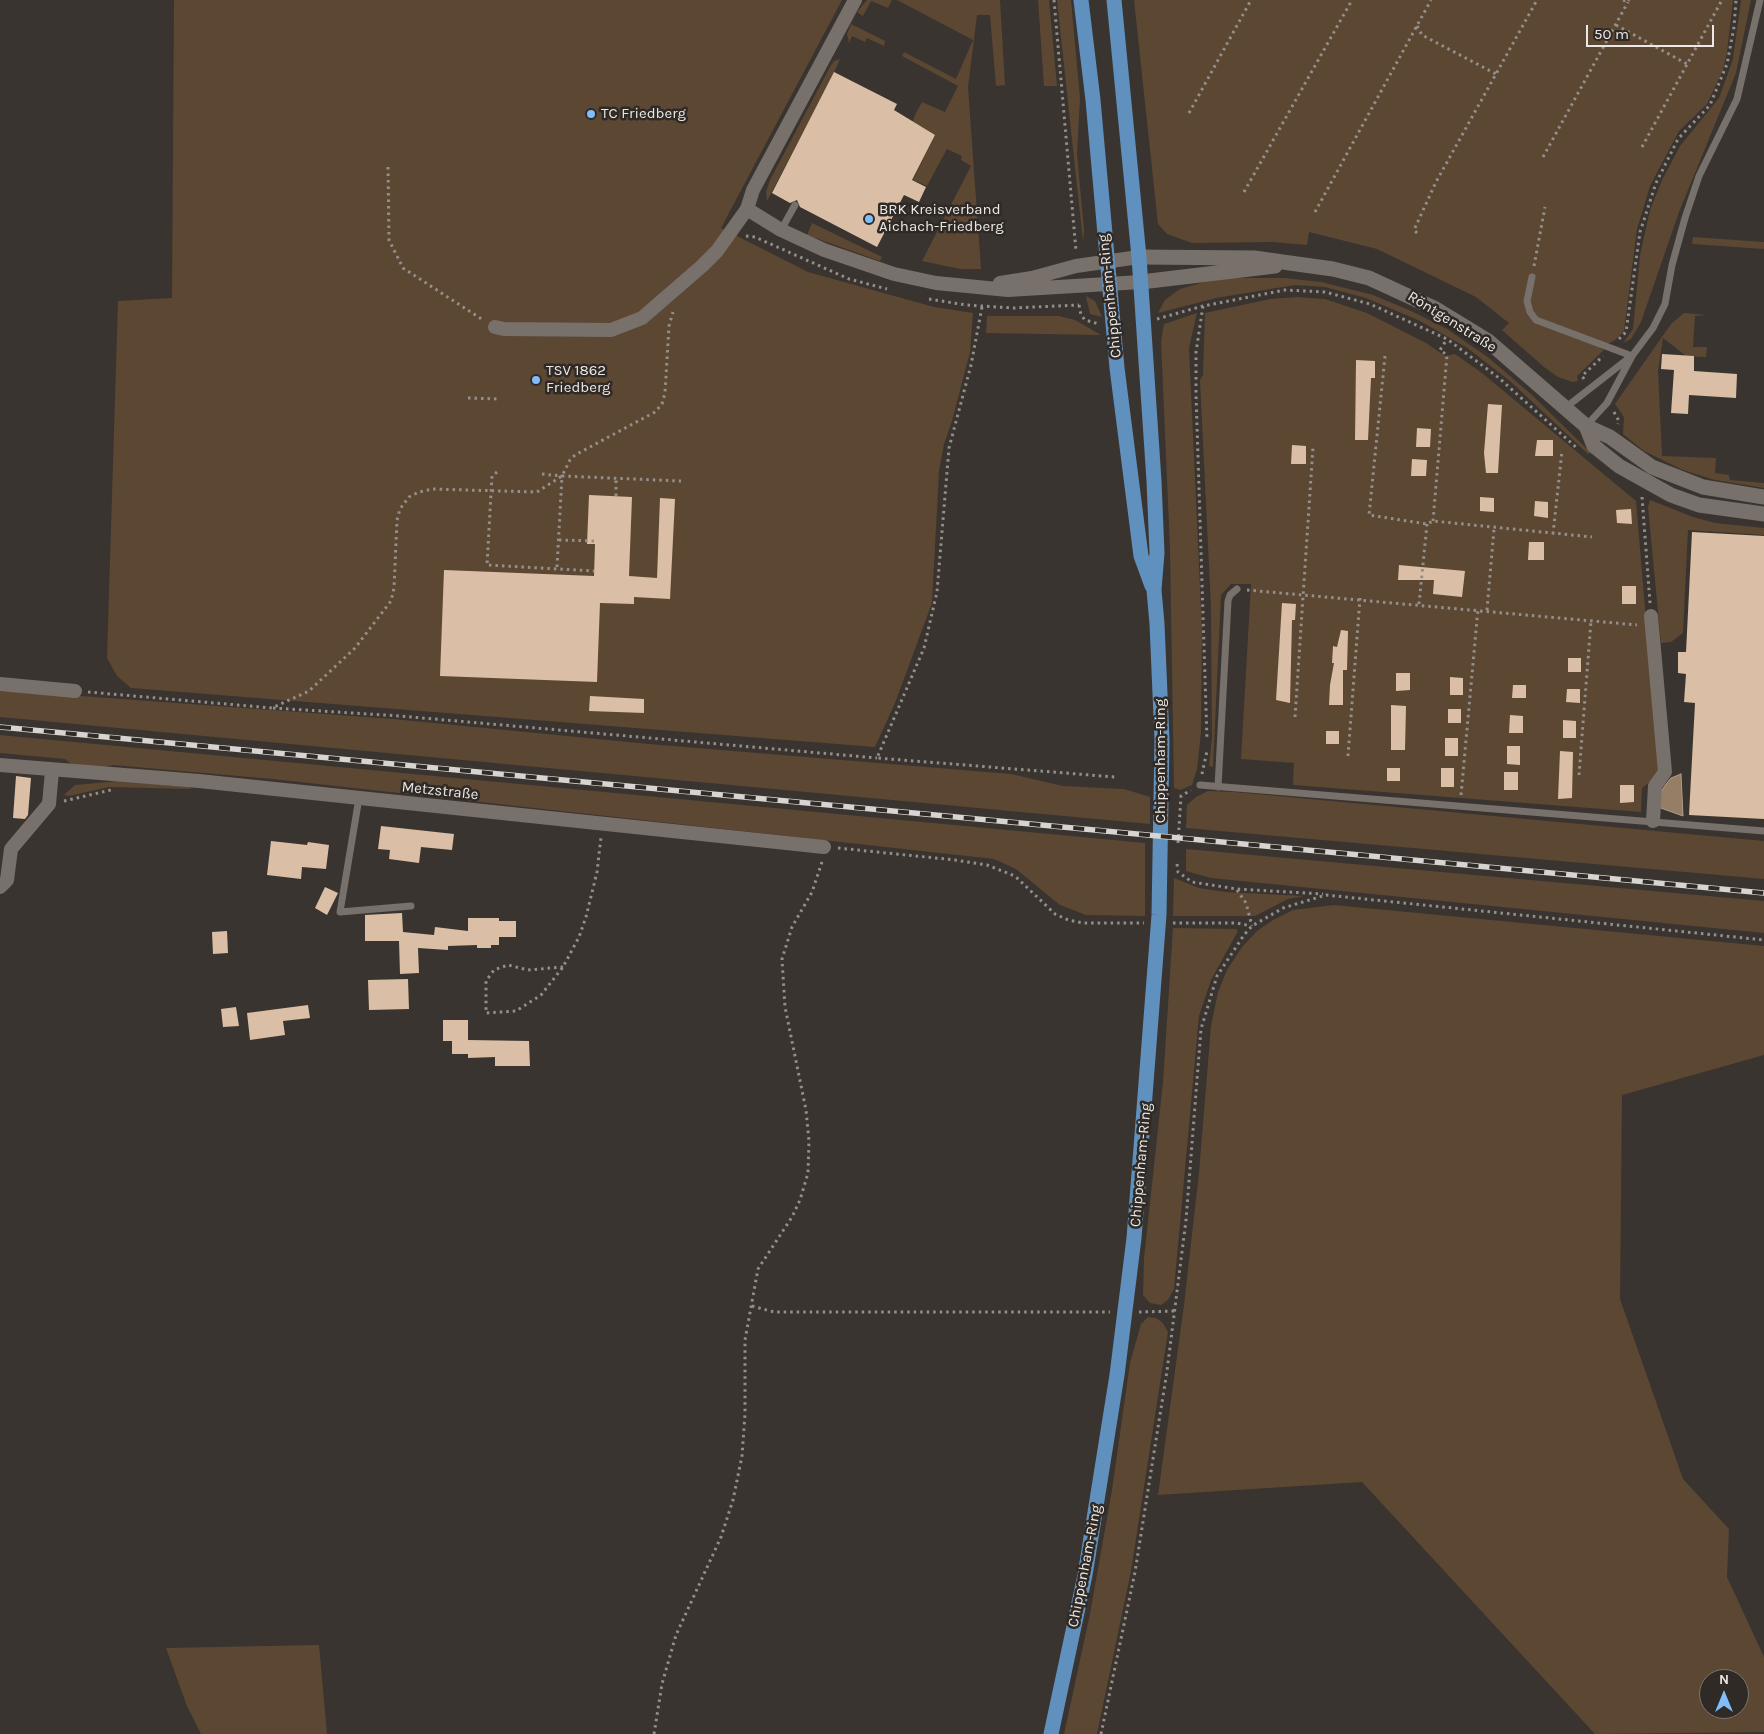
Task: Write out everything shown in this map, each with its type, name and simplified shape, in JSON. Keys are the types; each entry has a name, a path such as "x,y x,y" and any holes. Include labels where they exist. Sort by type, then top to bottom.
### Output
{"main road":[{"name":"Chippenham-Ring","path":"1081,0 1093,100 1112,323 1141,556 1154,590"},
{"name":"Chippenham-Ring","path":"1051,1734 1095,1518 1125,1312 1147,1097 1159,915 1162,740 1154,590 1157,553 1154,481 1139,257 1114,0"}],"street":[{"path":"495,327 504,329 611,330 642,318 702,266 717,251 748,209 753,190 855,0"},
{"path":"748,209 781,230 824,250 894,274 936,283 1008,290 1140,282"},
{"path":"982,286 1032,278 1076,266 1139,257"},
{"name":"Röntgenstraße","path":"1139,257 1254,258 1333,269 1369,278 1434,308 1488,341 1586,426 1610,437 1652,467 1703,488 1764,498"},
{"name":"Röntgenstraße","path":"1140,282 1222,274 1294,263"},
{"name":"Röntgenstraße","path":"1586,426 1594,446 1619,466 1671,494 1699,504 1764,514"},
{"path":"1651,621 1665,772 1655,786 1653,821"},
{"path":"0,684 75,691"},
{"name":"Metzstraße","path":"0,765 52,771 198,781 824,847"},
{"path":"0,887 7,880 11,849 49,804 52,771"}],"lane":[{"path":"1586,426 1607,404 1632,356 1653,328 1665,304 1672,265 1690,201 1699,176 1737,99 1760,0"},
{"path":"781,230 795,205"},
{"path":"1532,276 1526,301 1530,312 1536,320 1632,356"},
{"path":"1565,408 1632,356"},
{"path":"1218,786 1228,601 1230,595 1237,589"},
{"path":"1200,785 1764,830"},
{"path":"359,798 340,912 411,906"}],"path":[{"path":"1054,0 1072,196 1076,266"},
{"path":"1188,114 1251,0"},
{"path":"1244,192 1352,0"},
{"path":"1315,212 1431,0"},
{"path":"1418,233 1414,230 1436,182 1537,0"},
{"path":"1544,157 1629,1 1623,0"},
{"path":"1642,147 1722,0"},
{"path":"1626,332 1640,232 1656,183 1678,139 1710,105 1727,64 1734,27 1736,0"},
{"path":"1417,25 1422,35 1496,74"},
{"path":"1616,25 1687,64"},
{"path":"388,167 389,240 403,268 495,327"},
{"path":"1532,276 1545,207"},
{"path":"740,239 747,236"},
{"path":"877,758 924,648 937,592 949,448 971,365 982,307 982,286"},
{"path":"1078,287 1080,310 1085,320 1092,324 1112,323"},
{"path":"1142,321 1158,319 1203,306 1285,290 1325,292 1370,304 1446,340 1499,378 1580,451"},
{"path":"1203,306 1196,352 1196,394 1207,742"},
{"path":"557,567 562,476 570,460 576,455 647,416 662,404 665,393 669,326 676,309"},
{"path":"1433,521 1447,354 1440,350 1446,340"},
{"path":"1385,356 1369,515 1427,524 1433,521 1494,529 1592,537"},
{"path":"468,398 500,399"},
{"path":"1612,409 1619,420 1617,426"},
{"path":"1295,716 1313,447"},
{"path":"1553,534 1562,451"},
{"path":"497,472 492,476 487,565 594,570"},
{"path":"542,474 680,481"},
{"path":"272,708 309,691 330,674 384,614 391,601 394,588 397,520 400,508 409,497 419,492 433,489 537,492 562,476"},
{"path":"616,479 616,496"},
{"path":"1237,589 1360,598 1591,621 1651,621 1642,494"},
{"path":"1419,604 1427,524"},
{"path":"1488,610 1494,529"},
{"path":"559,540 596,541"},
{"path":"1348,756 1360,598"},
{"path":"1460,805 1478,609"},
{"path":"1580,775 1591,621"},
{"path":"75,691 272,708 400,716 1115,777"},
{"path":"1177,851 1181,796 1200,785 1207,749"},
{"path":"49,804 110,790 120,791"},
{"path":"563,967 528,970 508,965 494,970 486,981 486,1013 516,1011 540,995 563,967 586,918 598,872 603,824"},
{"path":"654,1734 662,1684 676,1635 721,1537 733,1500 742,1456 745,1414 745,1340 758,1270 792,1217 800,1200 808,1173 809,1141 806,1110 785,1007 782,959 792,927 812,892 820,868 824,847 955,860 986,865 1015,876 1055,914 1068,920 1083,923 1145,923"},
{"path":"1177,860 1178,872 1183,878 1192,882 1237,889 1326,895 1764,940"},
{"path":"1237,889 1246,903 1252,926"},
{"path":"1101,1734 1135,1572 1176,1311 1186,1220 1201,1029 1217,976 1237,943 1252,926 1283,908 1326,895"},
{"path":"1173,923 1237,923 1252,926"},
{"path":"752,1306 774,1312 1176,1311"}],"shaded area":[{"name":"TSV 1862 Friedberg","path":"174,0 842,0 721,228 735,235 737,234 737,236 808,272 934,307 973,313 970,352 944,444 939,471 932,603 895,703 875,747 131,688 117,676 107,658 118,301 172,298"},
{"path":"867,0 892,0 888,8 871,1 863,16 857,12"},
{"path":"897,0 1000,0 1005,85 996,86 990,15 977,15 968,87 981,269 960,269 922,261 971,166 961,160 962,156 947,149 927,186 913,180 935,135 912,123 916,113 922,102 945,112 958,86 902,56 904,52 956,79 973,40"},
{"path":"1038,0 1049,0 1057,86 1044,86"},
{"path":"1057,0 1071,0 1080,98 1077,154 1084,230 1083,242"},
{"path":"1134,0 1733,0 1723,70 1707,104 1679,131 1650,186 1637,229 1624,331 1615,340 1600,348 1604,350 1577,376 1578,381 1572,382 1558,377 1544,367 1502,330 1509,323 1476,297 1377,249 1309,232 1307,245 1272,242 1192,243 1167,234 1158,224"},
{"path":"1741,0 1751,0 1736,73 1679,212 1641,322 1631,339 1623,343 1633,329 1640,255 1650,210 1662,180 1680,146 1719,98 1733,59"},
{"path":"851,24 885,41 884,46 867,38 865,42 852,36 849,43 847,34"},
{"path":"840,59 767,201 766,192 770,180 830,67 834,61"},
{"path":"812,223 882,257 880,261 807,235"},
{"path":"1693,237 1764,242 1764,249 1692,244"},
{"path":"1231,278 1285,278 1321,282 1373,295 1411,311 1447,329 1489,358 1532,395 1591,453 1588,454 1510,381 1466,347 1418,320 1366,298 1325,287 1295,285 1216,298 1158,313 1165,300 1180,289 1204,282"},
{"path":"1086,296 1095,301 1102,317 1090,314"},
{"path":"1297,297 1325,299 1367,313 1426,343 1445,356 1455,354 1482,373 1636,501 1659,775 1642,788 1641,812 1293,785 1294,763 1241,759 1251,584 1231,584 1221,595 1213,767 1209,766 1212,737 1211,608 1200,380 1203,375 1205,313 1270,299"},
{"path":"1197,313 1189,348 1202,631 1201,732 1197,769 1192,785 1180,790 1174,788 1170,549 1161,341 1164,324"},
{"path":"1684,313 1707,315 1695,316 1693,347 1707,347 1706,357 1686,356 1663,338 1658,371 1662,456 1716,458 1715,473 1729,475 1730,480 1764,483 1764,488 1715,480 1683,470 1644,451 1623,434 1624,417 1615,404 1671,324"},
{"path":"987,316 1059,316 1075,320 1101,335 986,333"},
{"path":"1650,500 1693,517 1715,523 1764,528 1764,535 1688,530 1683,633 1671,642 1661,643 1648,507"},
{"path":"0,690 393,719 649,744 1011,774 1063,786 1124,789 1150,797 1150,824 0,717"},
{"path":"0,735 1145,843 1145,916 1086,915 1060,905 1016,869 994,859 273,779 113,765 95,769 76,768 65,759 0,753"},
{"path":"1681,774 1683,816 1658,807 1662,790 1666,784 1671,778"},
{"path":"119,781 189,787 191,789 109,787 69,796 64,795 75,785"},
{"path":"1208,791 1764,841 1764,879 1186,828 1187,805 1196,797"},
{"path":"1186,849 1764,901 1764,933 1211,878 1186,871"},
{"path":"1174,878 1199,888 1225,892 1304,896 1288,899 1255,916 1173,916"},
{"path":"1334,905 1764,946 1764,1055 1622,1095 1620,1299 1683,1479 1729,1529 1727,1577 1764,1657 1764,1732 1595,1734 1362,1482 1158,1495 1184,1305 1199,1173 1211,1026 1218,992 1227,970 1242,947 1257,931 1293,910"},
{"path":"1173,928 1236,929 1238,931 1211,980 1199,1016 1174,1289 1168,1300 1161,1305 1150,1303 1143,1295 1144,1259 1163,1082"},
{"path":"1148,1317 1156,1318 1163,1323 1168,1332 1131,1571 1097,1734 1064,1734 1090,1614 1112,1490 1130,1363 1141,1324"},
{"path":"319,1645 327,1734 201,1734 187,1706 166,1648"}],"building":[{"path":"834,72 897,104 894,110 935,135 912,180 926,187 919,202 904,195 877,247 800,207 797,200 790,203 772,193"},
{"path":"1662,354 1694,356 1694,371 1737,374 1736,398 1689,395 1688,414 1671,413 1674,370 1661,369"},
{"path":"1356,360 1375,361 1375,378 1371,378 1368,440 1355,440"},
{"path":"1488,404 1502,405 1498,473 1486,473 1484,453"},
{"path":"1417,428 1431,429 1430,447 1416,447"},
{"path":"1537,440 1553,440 1553,456 1535,456"},
{"path":"1292,445 1306,446 1306,464 1291,464"},
{"path":"1412,459 1427,460 1426,476 1411,476"},
{"path":"589,495 632,497 629,576 657,578 660,498 675,499 670,599 634,597 634,604 600,603 597,682 440,676 444,570 594,576 595,544 587,544"},
{"path":"1480,497 1494,498 1494,512 1480,511"},
{"path":"1535,501 1548,502 1548,518 1534,516"},
{"path":"1631,509 1632,524 1617,523 1616,510"},
{"path":"1692,532 1764,536 1764,819 1689,815 1695,703 1684,702 1686,674 1678,673 1678,652 1686,652"},
{"path":"1529,542 1544,542 1544,560 1528,560"},
{"path":"1399,565 1465,571 1462,597 1433,594 1434,580 1398,580"},
{"path":"1622,586 1636,586 1636,604 1622,604"},
{"path":"1282,603 1296,604 1295,620 1292,620 1290,703 1276,700"},
{"path":"1341,630 1348,631 1347,670 1343,670 1343,705 1329,705 1334,663 1332,663 1333,646 1337,647"},
{"path":"1568,658 1581,658 1581,672 1568,672"},
{"path":"1396,673 1410,673 1410,690 1396,691"},
{"path":"1450,677 1463,678 1463,695 1450,695"},
{"path":"1513,685 1526,685 1526,698 1512,698"},
{"path":"1567,689 1580,689 1580,703 1566,702"},
{"path":"590,696 644,699 644,713 589,711"},
{"path":"1391,705 1406,706 1405,750 1391,750"},
{"path":"1448,709 1461,709 1461,723 1448,723"},
{"path":"1510,715 1523,716 1523,733 1509,733"},
{"path":"1563,720 1576,721 1576,738 1563,738"},
{"path":"1326,731 1339,731 1339,744 1326,744"},
{"path":"1445,738 1458,738 1458,756 1445,756"},
{"path":"1507,746 1520,746 1520,765 1507,764"},
{"path":"1560,751 1573,752 1572,798 1558,799"},
{"path":"1387,768 1400,768 1400,781 1387,781"},
{"path":"1441,768 1454,768 1454,787 1441,787"},
{"path":"1504,772 1518,772 1518,790 1504,790"},
{"path":"16,776 31,778 28,815 25,819 13,818"},
{"path":"1620,785 1634,785 1634,802 1620,803"},
{"path":"381,826 454,834 452,850 421,847 419,863 389,859 390,850 378,849"},
{"path":"271,841 307,845 308,842 329,845 326,869 302,867 301,879 267,875"},
{"path":"325,887 338,893 327,915 315,908"},
{"path":"402,913 403,932 434,935 435,927 468,931 468,918 499,918 499,921 516,921 516,937 499,937 499,945 491,945 491,948 477,948 477,945 448,946 448,950 418,948 419,973 400,974 399,941 365,941 365,915"},
{"path":"227,931 228,953 213,954 212,932"},
{"path":"408,979 409,1009 369,1010 368,980"},
{"path":"308,1005 310,1018 283,1021 285,1035 250,1040 247,1013"},
{"path":"236,1007 239,1026 223,1027 221,1009"},
{"path":"443,1020 468,1020 468,1040 529,1041 530,1066 495,1066 495,1057 468,1058 468,1054 452,1054 452,1041 443,1041"}],"railway":[{"path":"0,727 1764,893"}],"place":[{"name":"TC Friedberg","path":"591,114"},
{"name":"BRK Kreisverband Aichach-Friedberg","path":"869,219"},
{"name":"TSV 1862 Friedberg","path":"536,380"}]}
